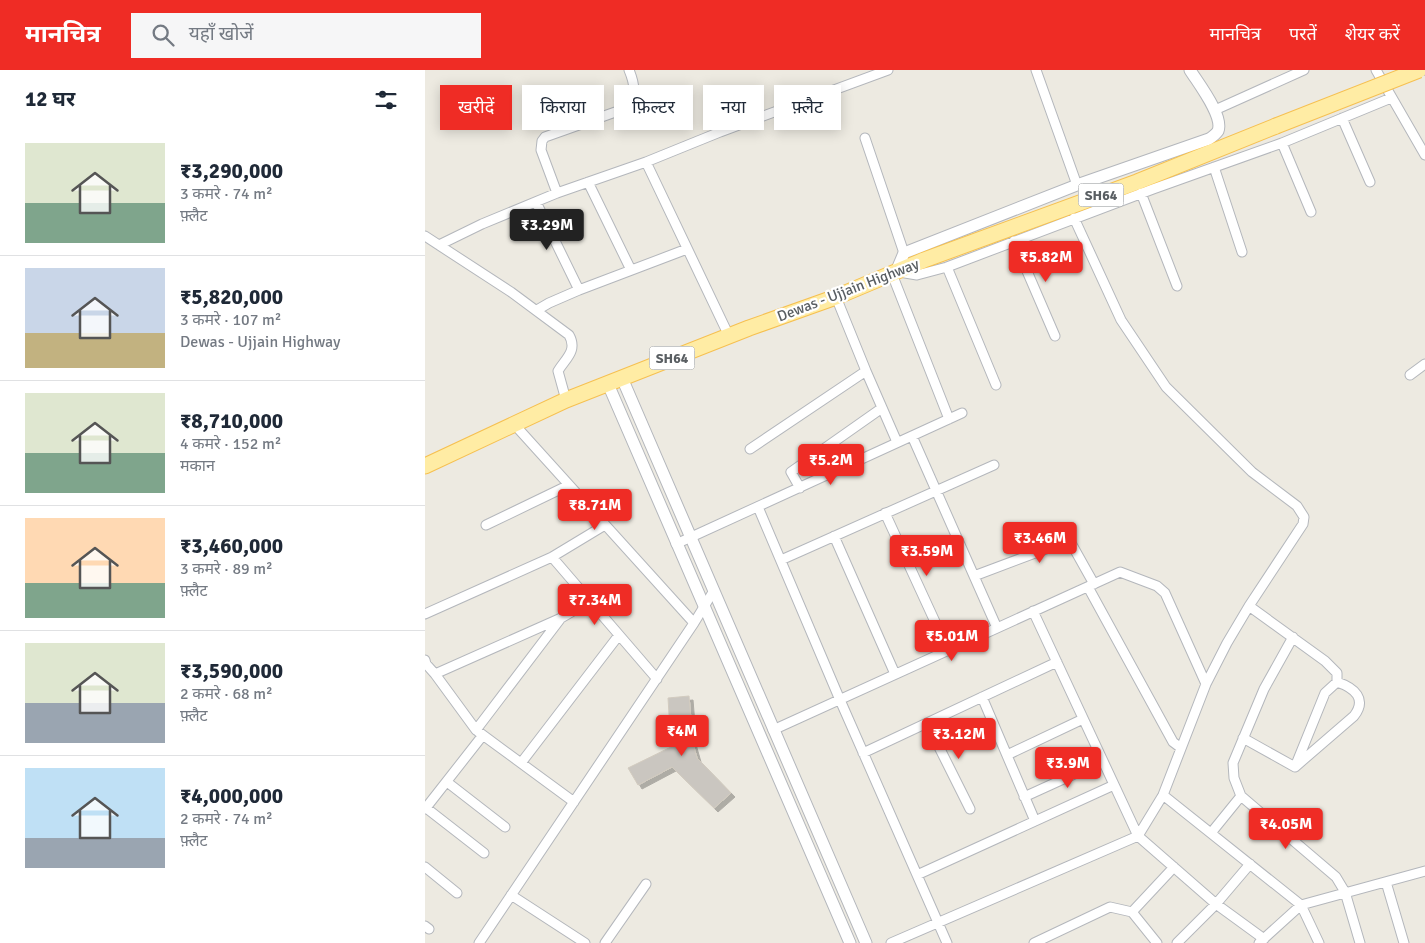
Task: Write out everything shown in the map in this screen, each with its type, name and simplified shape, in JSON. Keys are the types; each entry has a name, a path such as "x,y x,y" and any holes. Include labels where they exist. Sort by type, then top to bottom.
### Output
{"main road":[{"name":"Dewas - Ujjain Highway","path":"425,466 565,400 729,336 837,297 924,260 1123,187 1419,70"}],"street":[{"path":"557,193 541,150 542,141 545,137 621,110 629,104 634,92 633,80 629,70"},
{"path":"439,244 557,193 646,162 720,132 888,70"},
{"path":"1035,70 1077,185"},
{"path":"949,419 894,273 905,253 1077,185 1209,139 1217,133 1219,125 1215,110 1190,70"},
{"path":"1215,110 1304,70"},
{"path":"1376,70 1425,155"},
{"path":"894,273 917,276 947,267 1141,193 1282,143 1391,98"},
{"path":"1342,118 1370,182"},
{"path":"865,138 905,253"},
{"path":"1282,143 1311,212"},
{"path":"646,162 729,336"},
{"path":"1214,167 1242,252"},
{"path":"588,182 631,270"},
{"path":"1141,193 1177,286"},
{"path":"536,202 579,290"},
{"path":"891,943 1138,836 1163,795 1206,684 1227,643 1303,524 1303,517 1297,506 1252,472 1166,388 1121,320 1074,218"},
{"path":"425,236 537,310 569,335 573,341 572,352 558,372 565,400"},
{"path":"1014,241 1055,336"},
{"path":"537,310 579,290 687,249"},
{"path":"947,267 996,385"},
{"path":"837,297 897,442"},
{"path":"1410,375 1425,364"},
{"path":"751,449 866,371"},
{"path":"622,378 866,943"},
{"path":"608,384 850,943"},
{"path":"800,488 791,472 882,408"},
{"path":"677,544 962,413"},
{"path":"514,424 694,623"},
{"path":"912,436 997,628"},
{"path":"781,560 994,465"},
{"path":"487,525 569,485"},
{"path":"758,507 840,700 947,943"},
{"path":"885,514 948,650"},
{"path":"425,614 553,557 605,525"},
{"path":"834,536 895,674"},
{"path":"974,576 1067,541 1071,543 1173,742 1181,748"},
{"path":"553,557 657,679"},
{"path":"760,736 1120,572 1157,586 1165,593 1206,684"},
{"path":"479,943 657,679 713,592"},
{"path":"435,674 561,618 590,601"},
{"path":"1249,606 1325,661 1337,673 1337,682 1325,693 1295,767"},
{"path":"1033,611 1138,836 1261,941 1301,904 1425,871"},
{"path":"484,853 425,808 447,782 561,618"},
{"path":"521,763 619,635"},
{"path":"1293,637 1264,689 1243,738 1233,763 1233,778 1241,796 1336,877 1345,892 1360,943"},
{"path":"425,660 426,664 480,732 574,802"},
{"path":"863,753 1057,662"},
{"path":"1295,767 1354,716 1360,708 1360,702 1355,692 1348,685 1337,682"},
{"path":"982,697 1035,821"},
{"path":"1007,755 1083,719"},
{"path":"927,723 970,809"},
{"path":"1243,738 1295,767"},
{"path":"1024,797 1103,760"},
{"path":"447,782 505,827"},
{"path":"917,875 1114,785"},
{"path":"1163,795 1301,904 1319,943"},
{"path":"1211,833 1241,796"},
{"path":"1177,943 1216,904 1250,864"},
{"path":"425,867 457,893"},
{"path":"1132,912 1174,867"},
{"path":"1386,882 1404,943"},
{"path":"605,943 646,884"},
{"path":"511,895 585,943"},
{"path":"1034,943 1110,907 1132,912 1157,943"}],"building":[{"path":"689,696 693,744 697,758 731,793 714,808 672,767 638,785 628,768 671,747 668,698"}]}
